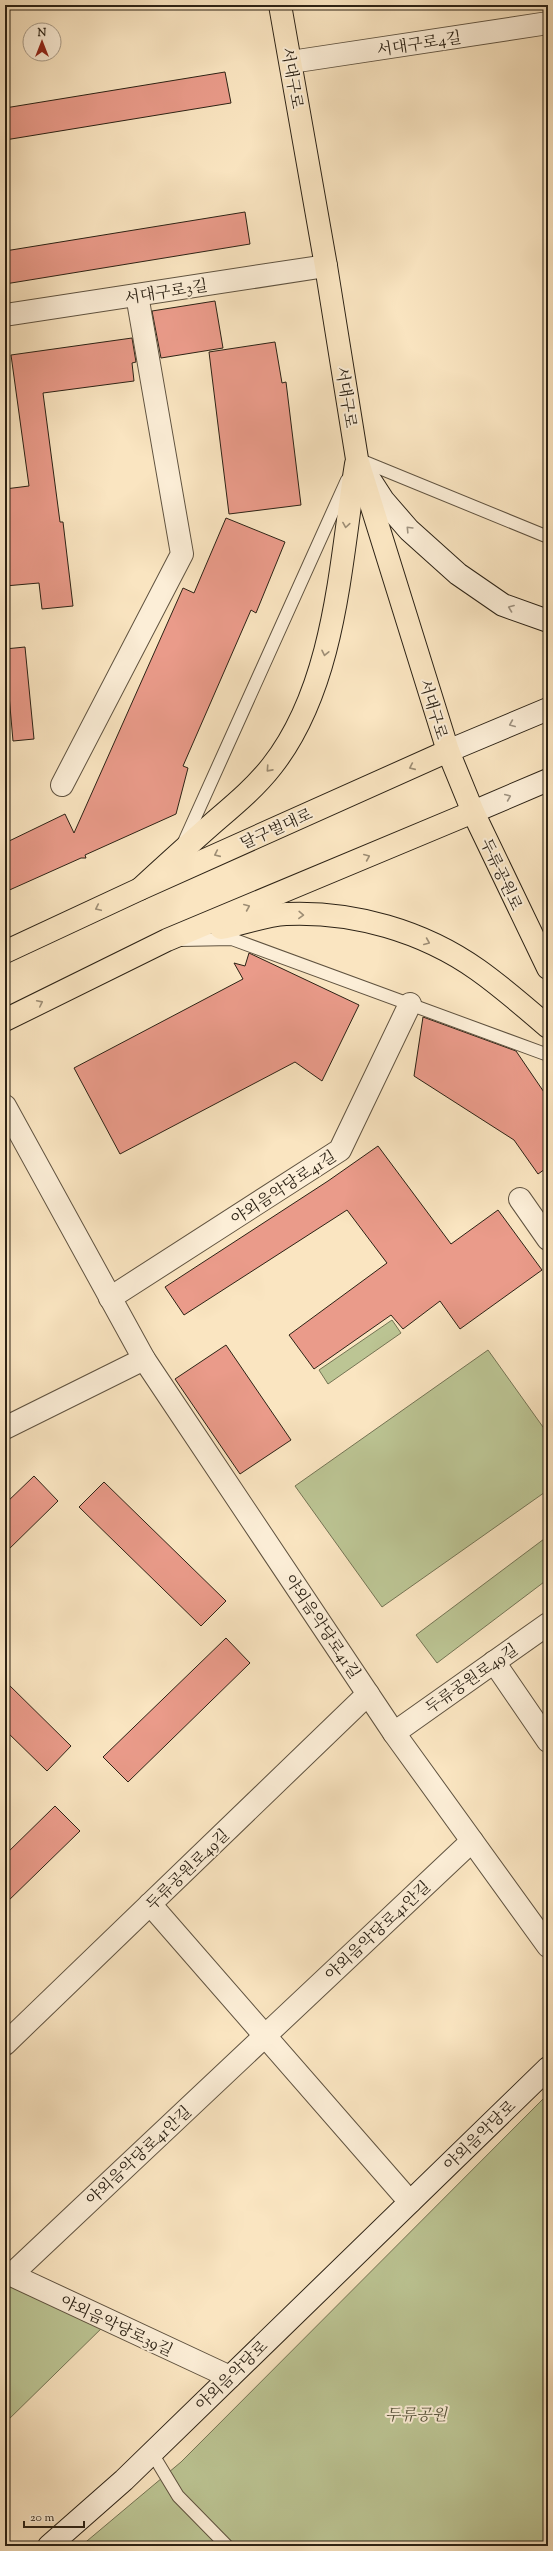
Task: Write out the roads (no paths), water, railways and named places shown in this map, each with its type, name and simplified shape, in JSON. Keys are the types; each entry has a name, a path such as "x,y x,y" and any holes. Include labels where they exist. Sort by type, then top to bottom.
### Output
{"main road":[{"name":"서대구로","path":"280,5 326,266 356,459 448,751 459,778"},
{"path":"140,889 243,796 272,766 295,732 313,694 324,660 331,626 356,459"},
{"name":"달구벌대로","path":"5,952 140,889 448,751"},
{"name":"두류공원로","path":"459,778 473,812 548,968"},
{"path":"5,1020 167,940 473,812"},
{"path":"167,940 285,914 353,918 392,927 451,954 476,969 548,1027"}],"street":[{"name":"서대구로4길","path":"291,62 548,23"},
{"name":"서대구로3길","path":"5,315 326,266"},
{"path":"62,785 182,554 137,295"},
{"path":"356,459 383,500 409,530 458,574 503,605 548,621"},
{"name":"달구벌대로","path":"448,751 548,709"},
{"path":"473,812 548,780"},
{"name":"야외음악당로41길","path":"110,1298 340,1150 410,1004"},
{"name":"야외음악당로41길","path":"5,1106 144,1359 394,1733 548,1946"},
{"path":"520,1199 548,1239"},
{"path":"5,1428 144,1359"},
{"name":"두류공원로49길","path":"394,1733 548,1624"},
{"path":"494,1662 548,1741"},
{"name":"두류공원로49길","path":"5,2044 368,1694"},
{"name":"야외음악당로41안길","path":"8,2273 472,1841"},
{"path":"150,1904 410,2202"},
{"name":"야외음악당로","path":"49,2546 152,2453 548,2068"},
{"name":"야외음악당로39길","path":"8,2273 230,2377"}],"lane":[{"path":"180,853 356,459 548,537"},
{"path":"167,940 232,939 548,1055"},
{"path":"152,2453 178,2496 227,2546"}],"park label":[{"name":"두류공원","path":"416,2414"}]}
